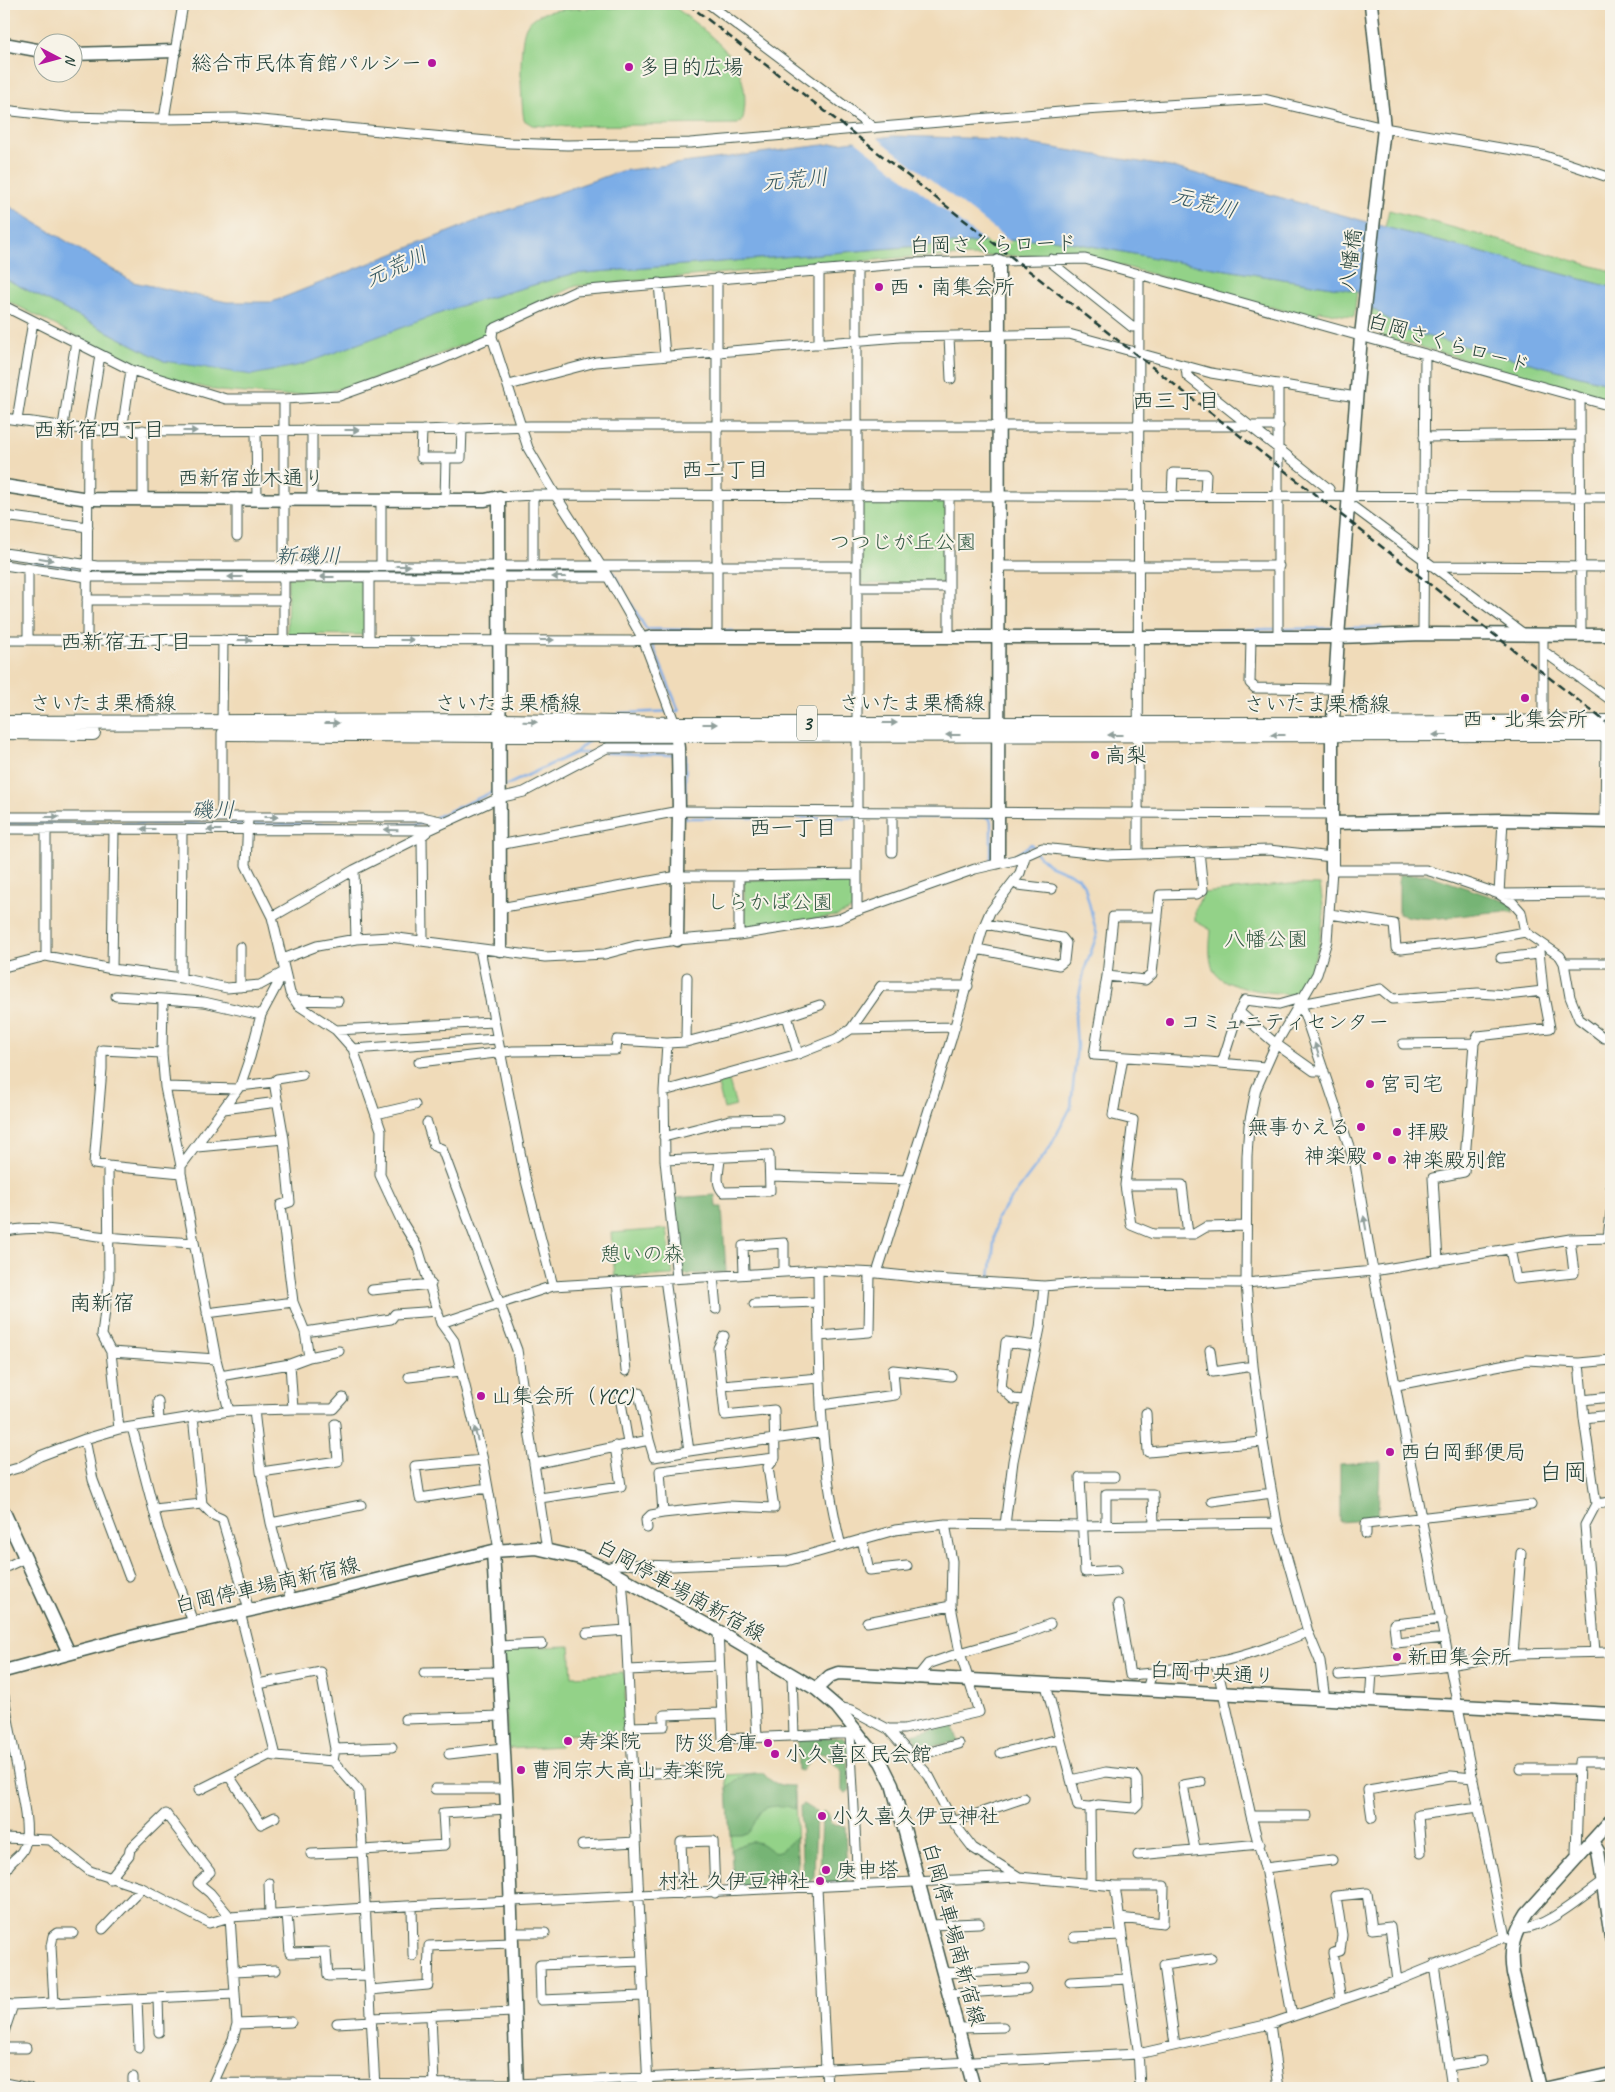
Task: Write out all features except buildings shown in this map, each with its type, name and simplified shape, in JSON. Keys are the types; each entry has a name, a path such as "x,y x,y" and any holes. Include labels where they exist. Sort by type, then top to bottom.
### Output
{"main road":[{"name":"さいたま栗橋線","path":"1332,730 1543,722 1610,730"},
{"name":"さいたま栗橋線","path":"4,723 222,728"},
{"name":"さいたま栗橋線","path":"4,732 222,728 499,728 676,736 857,729 1610,730"}],"street":[{"path":"164,120 183,4"},
{"path":"710,4 874,128"},
{"name":"八幡橋","path":"1332,864 1332,730 1334,689 1361,336 1384,128 1370,4"},
{"path":"4,44 32,49"},
{"path":"82,56 175,50"},
{"path":"4,110 65,117 164,120 239,118 508,143 567,146 690,142 1084,110 1264,100 1384,128 1542,155 1611,178"},
{"name":"白岡さくらロード","path":"492,337 493,329 576,291 911,262 1085,258 1611,406"},
{"path":"1051,260 1052,263 1132,327 1140,326"},
{"path":"998,261 998,861"},
{"path":"857,267 857,911"},
{"path":"819,270 819,344"},
{"path":"1138,853 1139,274"},
{"path":"717,278 717,637"},
{"path":"659,283 665,356"},
{"path":"4,306 132,370 226,398 284,399 339,396 440,360 492,337 528,448 556,496 608,577 643,639 676,736 679,811 677,940"},
{"path":"17,420 33,321"},
{"path":"509,385 596,362 900,337 1069,334 1212,374 1356,397"},
{"path":"949,336 951,379"},
{"path":"63,426 76,341"},
{"path":"1424,634 1425,354"},
{"path":"87,640 88,430 100,355"},
{"path":"1186,366 1187,376 1330,488 1331,496"},
{"path":"122,431 132,370"},
{"path":"1278,384 1278,637"},
{"path":"1580,398 1581,634"},
{"path":"284,399 284,566"},
{"path":"4,418 88,430 122,431 422,430 521,426 1279,426"},
{"path":"422,430 421,458 462,458 462,428"},
{"path":"142,498 143,430"},
{"path":"312,430 312,498"},
{"path":"256,431 257,498"},
{"path":"1424,436 1580,435"},
{"path":"445,500 446,458"},
{"path":"1172,496 1173,473 1206,474 1205,496"},
{"name":"西新宿並木通り","path":"4,486 88,499 312,498 485,500 499,497"},
{"path":"533,495 533,566"},
{"path":"500,950 498,845 499,497 533,495 1331,496 1349,501 1424,497 1611,497"},
{"path":"948,496 949,637"},
{"path":"237,498 237,536"},
{"path":"381,499 381,566"},
{"path":"1349,501 1352,506 1423,560 1524,634"},
{"path":"4,516 88,527"},
{"path":"4,553 87,565 381,566 608,577"},
{"path":"4,564 87,576 369,578 498,572 533,566 856,566"},
{"path":"998,566 1279,566"},
{"path":"1431,566 1611,567"},
{"path":"28,568 28,640"},
{"path":"284,577 284,640"},
{"path":"369,578 369,640"},
{"path":"857,586 948,587"},
{"path":"87,600 285,600"},
{"path":"4,640 498,640 643,639 652,637 1338,637 1424,634 1611,635"},
{"path":"1543,634 1543,722"},
{"path":"1251,637 1250,683 1255,688 1334,689"},
{"path":"222,640 222,817"},
{"path":"1543,651 1611,700"},
{"path":"498,845 679,811 1139,813 1333,819 1608,822 1610,730"},
{"path":"272,918 354,870 445,822 499,798 524,792 607,748 676,736"},
{"path":"892,812 892,852"},
{"path":"4,816 422,817 445,822"},
{"path":"248,817 246,865 272,918 290,993 298,1005 336,1030 353,1050 381,1130 380,1175 402,1222 418,1248 442,1323 454,1341 483,1460 496,1551 498,1646 507,1810 517,2086"},
{"path":"1499,894 1503,820"},
{"path":"4,829 425,833"},
{"path":"46,829 46,956"},
{"path":"112,969 114,829"},
{"path":"181,978 182,830"},
{"path":"423,941 425,833"},
{"path":"283,959 318,946 356,939 390,937 545,957 605,954 635,946 677,940 739,935 839,919 998,861 1025,857 1042,848 1108,855 1269,850 1332,864 1426,870 1499,894 1513,902 1521,912 1525,932 1560,956 1564,963 1570,998 1579,1019 1604,1038 1611,1036"},
{"path":"1106,976 1145,980 1152,974 1160,895 1197,894 1203,890 1199,851"},
{"path":"819,1336 869,1332 874,1273 907,1180 968,986 985,924 990,912 1020,873 1025,857"},
{"path":"1325,1700 1320,1661 1308,1632 1277,1523 1263,1442 1253,1366 1246,1283 1246,1226 1249,1125 1256,1089 1276,1044 1302,1001 1320,966 1327,941 1332,864"},
{"path":"354,870 356,939"},
{"path":"499,908 678,876 857,874"},
{"path":"739,876 739,935"},
{"path":"1013,882 1018,885 1052,890"},
{"path":"1499,894 1611,893"},
{"path":"1330,914 1394,924 1396,948 1401,949 1476,941 1525,932"},
{"path":"1158,917 1113,917 1094,1055 1222,1063 1265,1068"},
{"path":"977,949 1059,965 1064,961 1066,943 1062,938 985,924"},
{"path":"240,947 240,987"},
{"path":"480,949 525,1177 553,1286"},
{"path":"1438,1261 1434,1178 1464,1172 1474,1043 1478,1036 1550,1028 1543,991 1539,952 1500,958"},
{"path":"4,967 46,956 112,969 181,978 227,988 260,986 284,972"},
{"path":"1564,963 1611,963"},
{"path":"181,1169 239,1087 250,1057 260,1015 284,972"},
{"path":"686,1042 687,977"},
{"path":"664,1091 798,1054 836,1039 851,1029 881,986 968,986"},
{"path":"1222,1063 1239,1012 1245,1000 1279,1004 1381,989 1393,999 1478,993 1507,996 1543,991"},
{"path":"116,996 204,1002 260,1015"},
{"path":"163,999 162,1053 165,1087 193,1243 216,1358 229,1411"},
{"path":"294,1000 338,1001"},
{"path":"1302,1001 1355,1164 1373,1271 1397,1385 1472,1778 1509,1940 1512,1973 1540,2088"},
{"path":"419,1062 513,1052 616,1050 617,1040 667,1043 686,1042 787,1016 820,1005"},
{"path":"1239,1012 1276,1044 1314,1071 1324,1071"},
{"path":"787,1016 798,1054"},
{"path":"336,1030 494,1022"},
{"path":"851,1029 955,1027"},
{"path":"353,1050 498,1039"},
{"path":"667,1043 664,1137 677,1278"},
{"path":"1403,1044 1474,1043"},
{"path":"162,1053 102,1050 94,1164 181,1169"},
{"path":"1123,1056 1113,1115 1133,1120 1125,1184 1131,1226 1153,1234 1194,1234 1206,1227 1246,1226"},
{"path":"165,1087 239,1087 274,1082 277,1079 302,1075"},
{"path":"274,1082 284,1140 290,1202 281,1204 293,1302 305,1332 309,1358"},
{"path":"224,1109 278,1102"},
{"path":"376,1114 415,1105"},
{"path":"664,1137 730,1120 778,1119"},
{"path":"427,1123 434,1146 442,1148 517,1350 547,1550"},
{"path":"197,1147 284,1140"},
{"path":"665,1160 720,1157 769,1155 770,1190 723,1192 718,1188 717,1178 720,1170 720,1157"},
{"path":"108,1166 109,1277 102,1335 111,1352 119,1429"},
{"path":"770,1176 907,1180"},
{"path":"1611,1177 1611,1184"},
{"path":"1125,1184 1182,1185 1188,1234"},
{"path":"442,1323 553,1286 744,1273 818,1270 874,1273 934,1280 1044,1286 1090,1282 1246,1283 1373,1271 1570,1239 1610,1238 1611,1212"},
{"path":"4,1232 14,1229 44,1229 108,1237 193,1243"},
{"path":"1510,1249 1516,1279 1574,1272 1570,1239"},
{"path":"744,1273 743,1246 784,1243 784,1272"},
{"path":"818,1270 823,1432 830,1499 841,1546"},
{"path":"713,1276 716,1309"},
{"path":"665,1279 689,1451"},
{"path":"617,1282 626,1371"},
{"path":"372,1290 431,1284"},
{"path":"1005,1525 1013,1461 1036,1346 1044,1286"},
{"path":"207,1313 293,1302"},
{"path":"754,1304 818,1302"},
{"path":"305,1332 391,1319 395,1314 438,1311"},
{"path":"647,1528 646,1520 651,1515 663,1513 728,1506 774,1508 768,1467 776,1458 774,1410 725,1415 718,1348 724,1336"},
{"path":"1025,1400 1013,1399 1001,1388 1006,1342 1036,1346"},
{"path":"1210,1350 1213,1372 1253,1366"},
{"path":"220,1376 290,1364 339,1351"},
{"path":"111,1352 216,1358"},
{"path":"1397,1385 1528,1360 1579,1363 1611,1360"},
{"path":"1579,1363 1584,1418 1596,1504 1585,1525 1595,1652"},
{"path":"290,1364 293,1409"},
{"path":"821,1405 895,1395 892,1370 951,1376"},
{"path":"409,1377 461,1371"},
{"path":"722,1386 820,1378"},
{"path":"628,1443 620,1397 639,1393 654,1457 823,1432"},
{"path":"1582,1400 1611,1397"},
{"path":"4,1472 18,1468 40,1456 85,1439 132,1426 229,1411 333,1409 343,1398"},
{"path":"158,1401 159,1422"},
{"path":"254,1410 261,1472 271,1523 292,1601"},
{"path":"1146,1413 1148,1452 1263,1442"},
{"path":"1584,1418 1611,1414"},
{"path":"193,1416 202,1504 213,1515 222,1519 245,1611 258,1684 276,1756"},
{"path":"261,1472 338,1461 335,1424"},
{"path":"132,1426 159,1530 193,1622"},
{"path":"85,1439 93,1480 129,1576"},
{"path":"534,1464 649,1440"},
{"path":"540,1498 621,1486 615,1446"},
{"path":"663,1513 660,1471 776,1458"},
{"path":"483,1460 415,1466 420,1498 487,1488"},
{"path":"1114,1477 1080,1478 1085,1572 1117,1570"},
{"path":"1212,1501 1272,1493"},
{"path":"1106,1525 1106,1494 1153,1494 1154,1525"},
{"path":"1596,1504 1611,1502"},
{"path":"154,1509 202,1504"},
{"path":"271,1523 361,1505"},
{"path":"1366,1534 1366,1524 1531,1506"},
{"path":"4,1512 69,1653"},
{"path":"606,1569 617,1564 681,1565 787,1561 895,1530 945,1524 1083,1526 1277,1523"},
{"path":"888,1729 904,1729 979,1712 960,1653 951,1606 952,1561 945,1524"},
{"path":"862,1539 869,1570 907,1566"},
{"name":"白岡停車場南新宿線","path":"4,1671 193,1622 292,1601 496,1551 526,1548 547,1550 580,1558 606,1569 718,1631 816,1689 837,1707 854,1733 881,1762 892,1784 974,2088"},
{"path":"1513,1655 1520,1553"},
{"path":"4,1568 25,1558"},
{"path":"622,1579 648,2088"},
{"path":"1118,1604 1130,1675 1216,1662 1251,1654 1308,1632"},
{"path":"867,1622 951,1606"},
{"path":"1442,1619 1394,1624 1396,1643 1445,1638"},
{"path":"916,1679 928,1664 1017,1637 1050,1624"},
{"path":"587,1633 626,1630"},
{"path":"718,1631 723,1739 854,1733 858,1885"},
{"path":"498,1646 542,1644"},
{"path":"752,1651 757,1737"},
{"path":"1340,1675 1450,1665 1513,1655 1611,1652"},
{"path":"1216,1662 1251,1816 1260,1844 1292,2015"},
{"path":"628,1670 719,1666"},
{"path":"258,1684 321,1672 335,1749 333,1761"},
{"path":"424,1673 500,1672"},
{"path":"1370,1702 1372,1672"},
{"name":"白岡中央通り","path":"816,1689 830,1676 838,1673 916,1679 1611,1714"},
{"path":"1148,1690 1152,1673"},
{"path":"792,1675 794,1736"},
{"path":"1046,1685 1059,1739 1078,1806 1090,1807 1098,1805 1134,1808 1138,1804 1137,1780 1134,1775 1106,1772 1071,1780"},
{"path":"4,1696 25,1817 26,1838 24,1850 18,1858 7,1865 4,1877"},
{"path":"837,1707 852,1710 888,1729 929,1776 953,1822 973,1848 1019,1877"},
{"path":"630,1727 664,1726 664,1715 721,1713"},
{"path":"405,1719 502,1716"},
{"path":"1001,1753 1059,1739"},
{"path":"912,1757 959,1744"},
{"path":"335,1749 392,1746"},
{"path":"449,1754 504,1748"},
{"path":"199,1790 269,1755 333,1761 359,1791 375,2086"},
{"path":"1578,1855 1576,1852 1579,1762 1611,1762"},
{"path":"1520,1769 1579,1769"},
{"path":"632,1774 705,1771"},
{"path":"228,1776 262,1824 275,1818"},
{"path":"1372,1818 1368,1790 1451,1776 1472,1778"},
{"path":"1195,1849 1183,1785 1201,1782"},
{"path":"435,1789 505,1789"},
{"path":"953,1822 1024,1798"},
{"path":"1090,1807 1091,1883"},
{"path":"1421,1853 1418,1815 1479,1807"},
{"path":"311,1854 445,1845 443,1813 507,1810"},
{"path":"110,1879 129,1855 130,1849 166,1814 210,1872 198,1883 210,1893 230,1916 237,2024 234,2038 212,2085 375,2086 434,2084 517,2086 1138,2054 1270,2024 1397,1981 1434,1965 1509,1940 1527,1913 1611,1820"},
{"path":"1251,1816 1307,1816"},
{"path":"4,1838 50,1840 90,1871 142,1888 209,1924 230,1916 366,1908 715,1893 1019,1877 1115,1886 1164,1886 1162,1923 1120,1918"},
{"path":"683,1894 681,1842 713,1841 715,1893"},
{"path":"1592,1841 1598,1851 1607,1879 1611,1938"},
{"path":"582,1845 636,1842"},
{"path":"1138,1856 1260,1844"},
{"path":"1265,1868 1332,1860"},
{"path":"1517,1929 1524,1930 1560,1914 1607,1879"},
{"path":"269,1883 270,1915"},
{"path":"1115,1886 1138,2054 1140,2088"},
{"path":"103,1929 142,1888"},
{"path":"817,1888 827,2088"},
{"path":"1341,2000 1334,1953 1340,1950 1342,1935 1336,1896 1368,1894 1372,1929 1390,1927 1397,1981"},
{"path":"412,1907 413,1956"},
{"path":"287,1914 290,1953 326,1952 328,1976 369,1975"},
{"path":"931,1925 979,1923"},
{"path":"54,2003 51,1946 53,1936 57,1933 73,1933"},
{"path":"370,1990 428,1985 429,1946 545,1933"},
{"path":"1074,1937 1122,1935"},
{"path":"1175,2045 1164,1965 1211,1958"},
{"path":"641,1961 540,1965 541,2000 643,1996"},
{"path":"1434,1965 1452,2088"},
{"path":"944,1973 1024,1969"},
{"path":"233,1972 276,1970"},
{"path":"1070,1982 1128,1979"},
{"path":"949,1994 1026,1988"},
{"path":"4,2032 8,2004 234,1994"},
{"path":"158,1998 159,2032"},
{"path":"137,1999 140,2048"},
{"path":"337,2023 372,2019 514,2012"},
{"path":"431,2016 434,2084"},
{"path":"237,2024 291,2022"},
{"path":"1270,2024 1279,2088"},
{"path":"959,2028 1003,2027"},
{"path":"4,2048 26,2048"},
{"path":"1449,2066 1482,2061"},
{"path":"1548,2088 1611,2074"},
{"path":"133,2078 133,2088"},
{"path":"4,2083 29,2088"}],"green space":[{"name":"多目的広場","path":"676,8 717,42 737,67 743,82 745,99 743,119 738,124 545,126 532,125 524,120 521,86 522,43 527,25 534,18 564,9"},
{"path":"1389,210 1611,271 1611,287 1385,227"},
{"path":"1048,238 1177,262 1357,291 1354,317 1319,311 1315,319 1082,255 911,257 576,286 488,327 486,335 396,372 328,392 284,396 220,391 154,376 4,299 4,278 164,361 460,306 572,274 906,247"},
{"path":"1372,308 1403,330 1611,384 1611,400 1384,337 1371,322"},
{"name":"つつじが丘公園","path":"865,500 942,500 946,503 945,581 942,583 864,584 861,581 861,503"},
{"path":"288,577 366,578 365,635 287,634"},
{"path":"1426,874 1510,903 1514,912 1442,918 1413,917 1399,914 1399,875"},
{"name":"しらかば公園","path":"852,877 853,909 837,916 745,929 744,880"},
{"name":"八幡公園","path":"1291,884 1320,885 1324,913 1319,945 1309,975 1292,995 1248,989 1226,982 1213,969 1210,959 1211,930 1195,921 1195,910 1203,893"},
{"path":"728,1078 736,1106 724,1109 717,1081"},
{"path":"715,1195 716,1207 722,1207 726,1272 679,1275 674,1198"},
{"name":"憩いの森","path":"667,1229 673,1275 615,1278 611,1233"},
{"path":"1380,1461 1378,1519 1340,1522 1340,1464"},
{"path":"570,1646 572,1676 624,1673 627,1732 561,1735 560,1746 508,1749 503,1648"},
{"path":"953,1724 958,1741 920,1749 912,1734"},
{"path":"842,1737 847,1740 850,1790 846,1793 842,1791 842,1771 824,1754 816,1753 802,1771 798,1770 797,1739"},
{"path":"756,1773 757,1794 795,1792 798,1885 734,1888 726,1775"},
{"path":"763,1773 777,1784 794,1786 795,1810 784,1806 766,1808 762,1810 749,1832 741,1835 730,1835 727,1788 744,1776"},
{"path":"803,1804 816,1812 814,1876 809,1884 803,1885 800,1806"},
{"path":"822,1812 827,1813 831,1825 845,1826 847,1883 828,1884 820,1876"},
{"path":"796,1836 798,1885 734,1888 731,1850 740,1845 757,1842 775,1852 787,1846"}],"water":[{"name":"元荒川","path":"893,136 1000,139 1176,168 1385,227 1611,287 1611,384 1403,330 1372,308 1357,291 1177,262 1048,238 906,247 572,274 460,306 301,365 252,375 164,361 4,278 4,203 133,282 227,302 272,302 476,221 621,171"}],"pier":[{"path":"875,136 1012,243 988,244 853,139"}],"waterway":[{"name":"新磯川","path":"27,561 86,569"},
{"name":"新磯川","path":"504,570 601,571"},
{"path":"606,571 612,571 646,629 733,631"},
{"path":"1343,628 1381,627"},
{"path":"1280,629 1335,628"},
{"path":"1178,631 1275,629"},
{"path":"614,718 620,713 679,711 651,641"},
{"path":"505,786 575,753 589,740"},
{"path":"575,753 589,753"},
{"path":"605,753 674,755"},
{"path":"682,755 686,755 685,809"},
{"path":"436,817 495,791"},
{"path":"685,814 685,818 989,817 991,822 991,861 993,861"},
{"name":"磯川","path":"250,824 421,824 427,822"},
{"name":"磯川","path":"4,823 245,824"},
{"path":"1006,858 1016,855 1031,844 1034,849"},
{"path":"990,1277 997,1218 1049,1149 1071,1107 1077,1046 1075,1016 1084,971 1097,935 1085,887 1078,877 1049,865 1037,854"}],"railway":[{"path":"688,4 1611,726"}],"place":[{"name":"総合市民体育館パルシー","path":"432,63"},
{"name":"多目的広場","path":"629,67"},
{"name":"西・南集会所","path":"879,287"},
{"name":"西・北集会所","path":"1525,698"},
{"name":"高梨","path":"1095,755"},
{"name":"コミュニティセンター","path":"1170,1022"},
{"name":"宮司宅","path":"1370,1084"},
{"name":"無事かえる","path":"1361,1127"},
{"name":"拝殿","path":"1397,1132"},
{"name":"神楽殿","path":"1377,1156"},
{"name":"神楽殿別館","path":"1392,1160"},
{"name":"山集会所（YCC)","path":"481,1396"},
{"name":"西白岡郵便局","path":"1390,1452"},
{"name":"新田集会所","path":"1397,1657"},
{"name":"寿楽院","path":"568,1741"},
{"name":"防災倉庫","path":"768,1743"},
{"name":"小久喜区民会館","path":"775,1754"},
{"name":"曹洞宗大高山 寿楽院","path":"521,1770"},
{"name":"小久喜久伊豆神社","path":"822,1816"},
{"name":"庚申塔","path":"826,1870"},
{"name":"村社 久伊豆神社","path":"820,1881"}],"district":[{"name":"西三丁目","path":"1176,400"},
{"name":"西新宿四丁目","path":"99,429"},
{"name":"西二丁目","path":"725,469"},
{"name":"西新宿五丁目","path":"126,641"},
{"name":"西一丁目","path":"793,827"},
{"name":"南新宿","path":"102,1302"},
{"name":"白岡","path":"1563,1472"}]}
